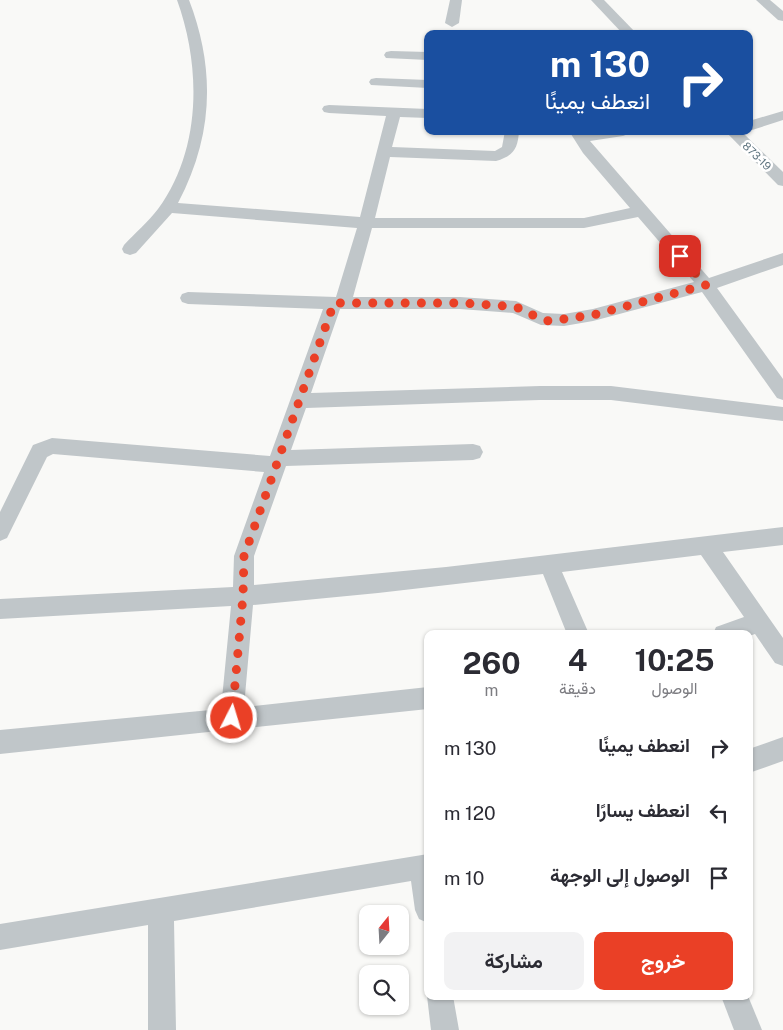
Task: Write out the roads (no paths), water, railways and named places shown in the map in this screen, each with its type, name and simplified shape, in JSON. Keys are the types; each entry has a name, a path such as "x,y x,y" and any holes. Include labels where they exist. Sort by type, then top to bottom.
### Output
{"street":[{"path":"130,249 167,207 189,164 197,127 202,74 192,19 183,0"},
{"path":"452,24 456,0"},
{"path":"596,0 627,30"},
{"path":"763,0 783,17"},
{"path":"391,54 424,56"},
{"path":"376,82 424,84"},
{"path":"328,109 424,114"},
{"path":"232,718 243,596 244,556 300,401 339,303 366,223 394,112"},
{"path":"753,125 783,115"},
{"path":"384,152 496,156 506,153 510,148 512,135"},
{"path":"579,135 588,150 706,285 783,393"},
{"name":"873-19","path":"736,135 783,181"},
{"path":"167,207 366,223 584,223 641,211"},
{"path":"188,298 339,303 484,304 516,307 541,319 564,320 593,315 706,285 783,259"},
{"path":"300,401 540,393 611,393 783,414"},
{"path":"0,532 40,451 52,446 278,462 473,452"},
{"path":"0,609 243,596 381,584 783,536"},
{"path":"706,545 783,656"},
{"path":"549,565 576,630"},
{"path":"736,630 760,622"},
{"path":"0,742 232,718 283,716 424,698"},
{"path":"753,760 783,750"},
{"path":"0,937 424,867"},
{"path":"161,911 162,1030"},
{"path":"441,1000 445,1030"},
{"path":"736,1000 748,1030"}]}
